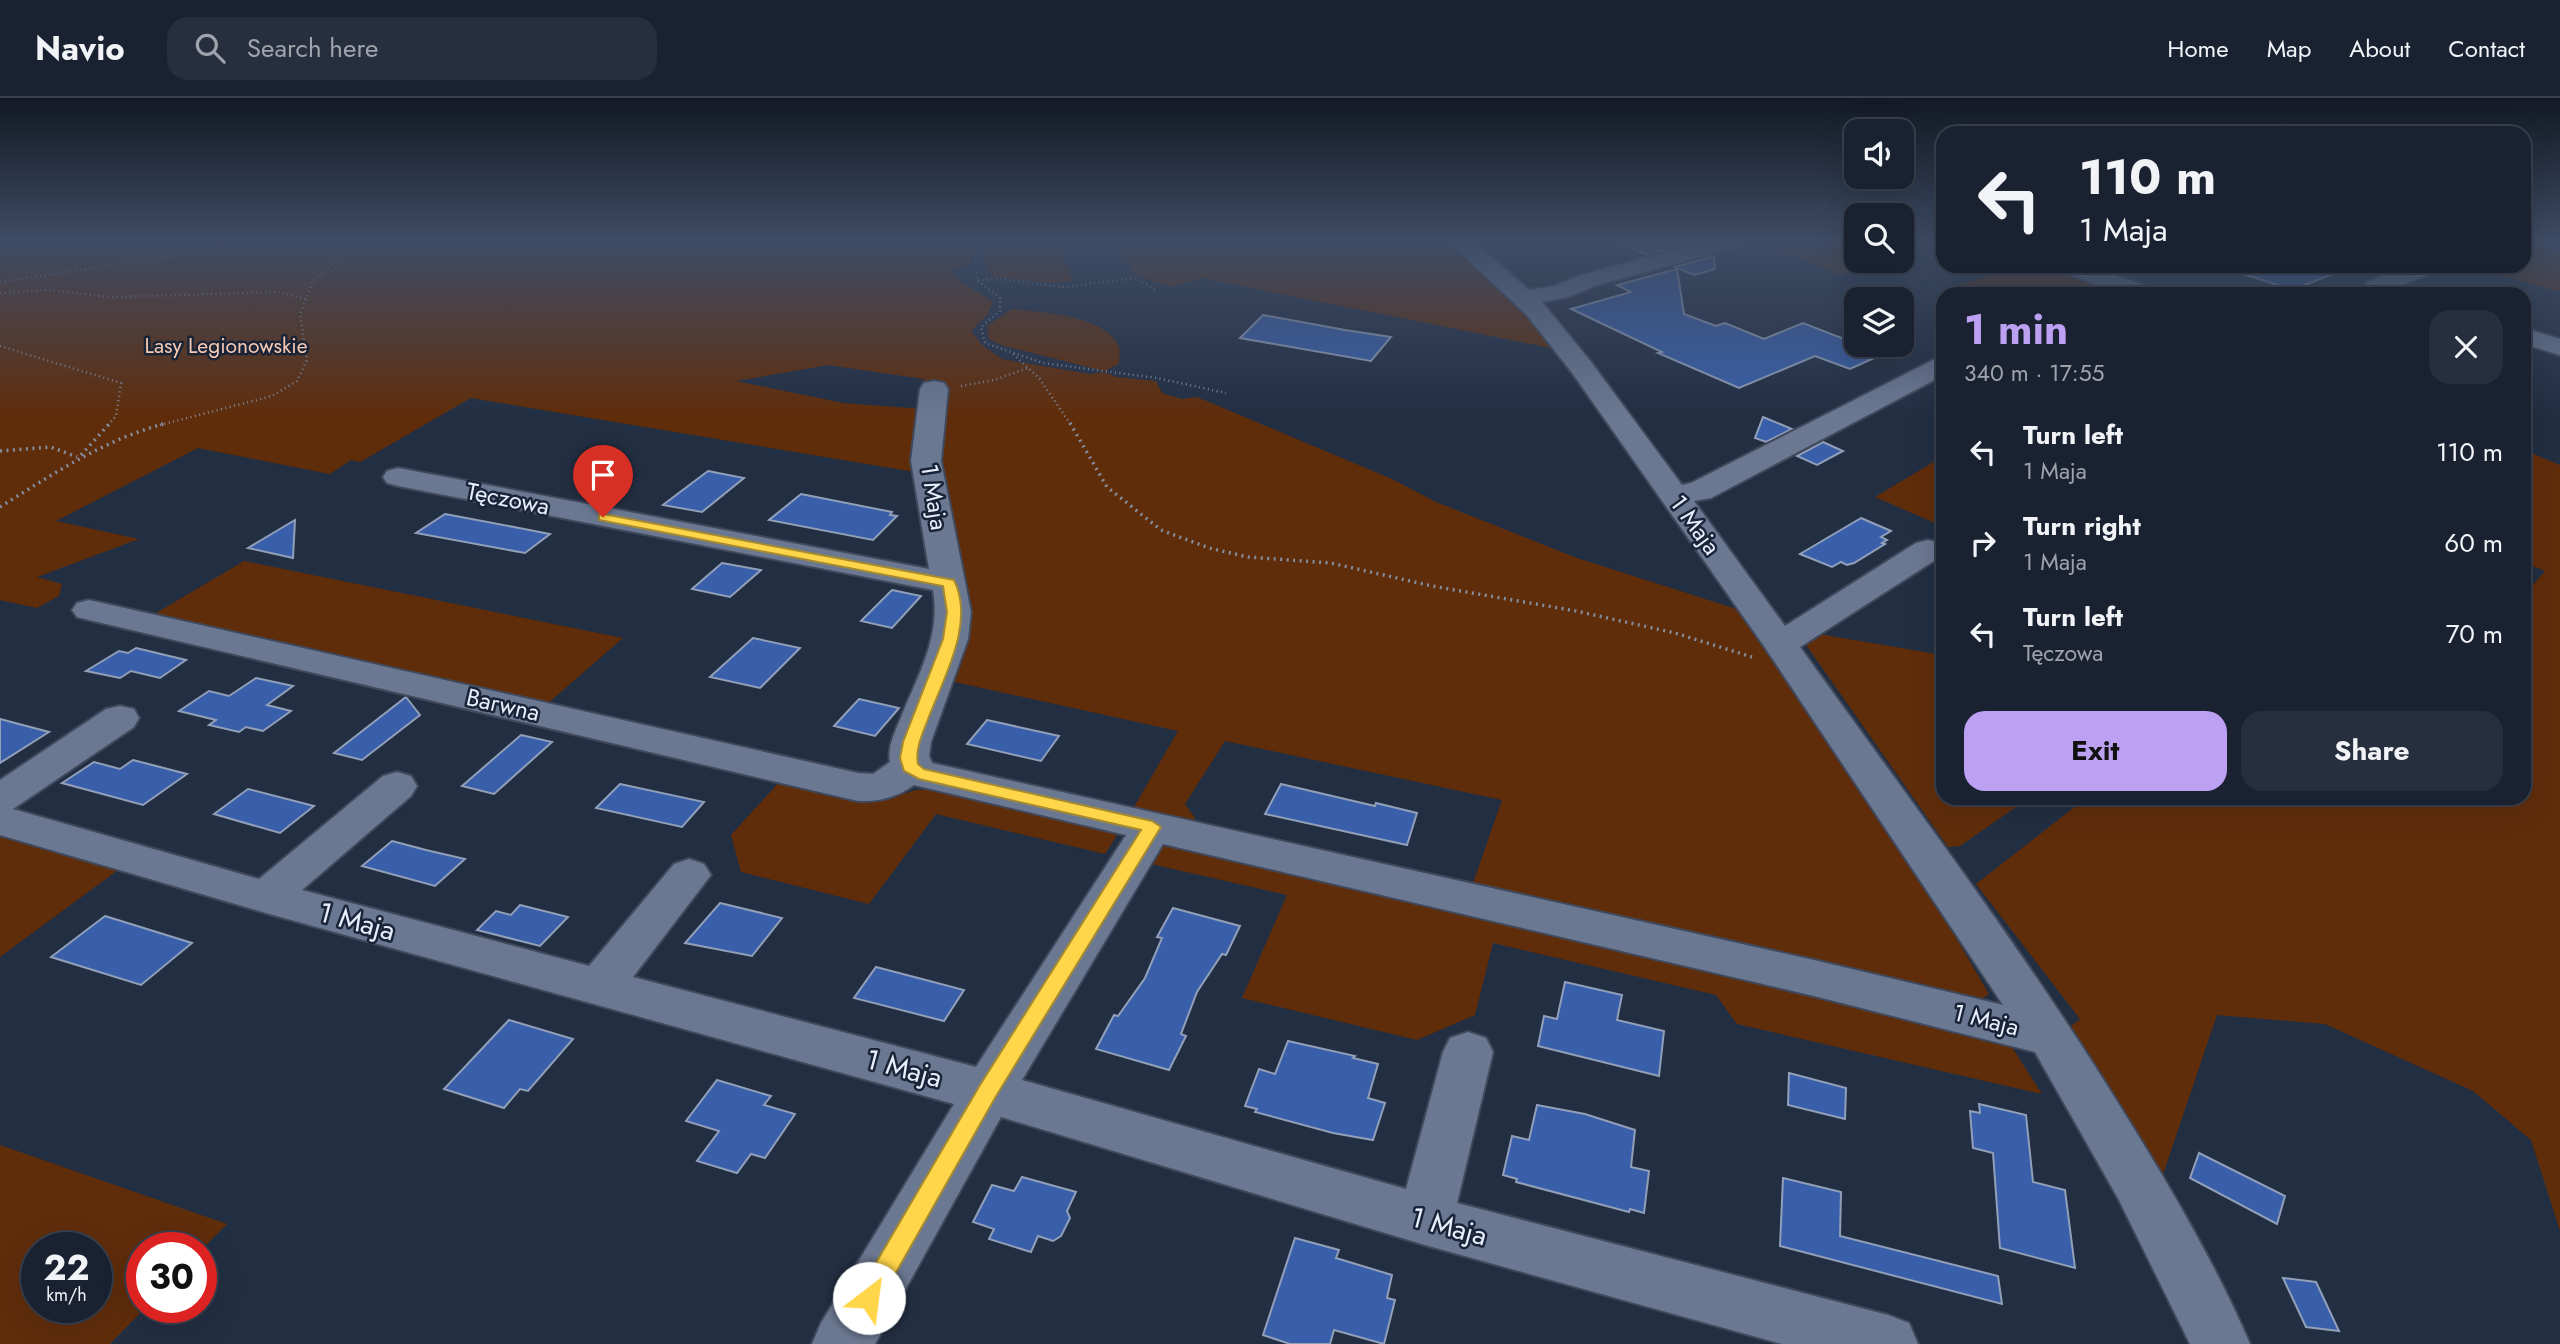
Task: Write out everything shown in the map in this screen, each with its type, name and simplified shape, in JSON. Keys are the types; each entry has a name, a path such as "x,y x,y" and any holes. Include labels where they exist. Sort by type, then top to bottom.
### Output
{"street":[{"name":"1 Maja","path":"1525,299 1582,368 1789,657 2051,1036 2138,1183 2207,1313 2220,1344"},
{"path":"2531,338 2560,347"},
{"path":"1674,496 1700,491 1936,369"},
{"name":"1 Maja","path":"934,389 926,461 954,612 950,639 911,742 908,758 910,767 919,773 1814,978 2051,1036"},
{"name":"Tęczowa","path":"398,477 949,583"},
{"path":"1789,657 1928,550"},
{"name":"Barwna","path":"89,610 858,787 882,787 892,783 910,767"},
{"path":"0,799 120,718"},
{"path":"266,897 397,786"},
{"name":"1 Maja","path":"0,820 266,897 988,1091 1425,1220 1888,1344"},
{"path":"842,1344 988,1091 1152,827"},
{"path":"600,985 689,875"},
{"path":"1425,1220 1468,1052"}],"path":[{"path":"0,507 78,458 144,429 272,396 297,381 307,360 300,314 306,299"},
{"path":"1000,299 1000,311 981,327 985,343 1013,354 1084,370 1150,377 1226,393"},
{"path":"0,346 121,383 116,416 78,458"},
{"path":"1013,354 1039,378 1087,449 1107,487 1161,530 1209,548 1248,557 1331,564 1433,586 1601,616 1789,657"},
{"path":"934,389 994,380 1028,368"},
{"path":"0,451 51,447 78,458"}],"green space":[{"name":"Lasy Legionowskie","path":"0,299 989,299 993,302 988,314 971,331 982,345 1002,359 1090,374 1105,372 1116,377 1156,381 1162,393 1182,399 1197,397 1392,479 1436,502 1577,558 1746,612 1931,895 1989,994 1971,1007 1473,883 1502,800 1225,741 1185,804 1195,818 1191,826 1130,814 1178,731 941,679 924,379 828,365 736,381 843,403 923,409 921,473 471,398 360,462 351,460 330,474 198,448 56,521 139,539 37,577 62,584 59,596 37,608 0,600"},
{"path":"1307,299 1514,299 1556,349"},
{"path":"1012,309 1072,317 1101,328 1112,336 1119,347 1119,364 1104,371 1001,345 989,339 987,326"},
{"path":"2531,453 2560,465 2560,1231 2531,1140 2473,1091 2325,1024 2217,1015 2158,1189 2060,1035 2080,1019 1976,884 2077,805 2531,805 2531,587 2545,571 2531,566"},
{"path":"1936,461 1936,523 1875,497"},
{"path":"244,561 623,638 547,704 151,616"},
{"path":"1819,634 1936,654 1936,805 2019,805 1960,846 1948,847 1804,642"},
{"path":"782,779 878,802 916,790 943,790 1119,832 1105,854 936,814 869,904 741,872 731,835"},
{"path":"0,837 118,870 0,957"},
{"path":"1171,840 2008,1041 2042,1094 1737,1024 1716,995 1493,943 1475,1015 1417,1040 1242,998 1287,895 1151,864 1163,844"},
{"path":"0,1145 227,1224 217,1234 126,1232 126,1323 130,1323 110,1344 0,1344"}],"building":[{"path":"1606,299 1682,299 1684,314 1716,326 1725,323 1764,339 1803,323 1844,339 1844,357 1876,357 1850,369 1815,356 1739,388 1658,353 1662,352 1571,309"},
{"path":"1263,315 1391,337 1371,361 1240,338"},
{"path":"1763,417 1792,429 1766,442 1755,438"},
{"path":"1823,442 1843,451 1817,465 1797,456"},
{"path":"708,471 744,478 702,512 663,505"},
{"path":"801,494 892,512 890,515 897,516 873,540 769,520"},
{"path":"445,514 550,534 525,553 416,533"},
{"path":"1861,518 1891,531 1881,537 1887,540 1882,543 1885,544 1854,563 1847,565 1841,562 1832,567 1800,554"},
{"path":"295,520 293,558 248,548"},
{"path":"722,563 761,570 730,597 692,589"},
{"path":"892,590 921,596 892,628 861,621"},
{"path":"753,638 800,648 760,688 710,677"},
{"path":"136,648 186,660 160,678 131,671 120,678 86,671 119,651 128,653"},
{"path":"256,678 293,686 267,705 291,711 263,731 246,727 239,732 209,725 216,720 179,711 209,691 229,696"},
{"path":"406,697 420,715 362,760 334,753"},
{"path":"859,699 899,708 875,736 834,726"},
{"path":"0,719 49,732 0,763"},
{"path":"987,720 1059,736 1041,761 967,744"},
{"path":"521,735 552,742 494,794 462,786"},
{"path":"133,760 187,774 143,805 62,783 94,762 120,769"},
{"path":"620,784 704,802 682,827 596,808"},
{"path":"1281,784 1417,813 1407,845 1265,814"},
{"path":"248,789 314,806 280,833 214,814"},
{"path":"392,841 465,859 435,886 362,866"},
{"path":"720,903 782,918 752,956 685,943"},
{"path":"520,905 568,917 540,946 477,930 496,911 511,915"},
{"path":"1173,908 1240,926 1226,955 1222,954 1197,992 1181,1034 1186,1036 1169,1070 1096,1049 1114,1015 1118,1016 1145,978 1162,938 1157,937"},
{"path":"105,916 192,943 141,985 51,957"},
{"path":"876,967 964,990 944,1021 854,998"},
{"path":"1565,982 1622,995 1617,1020 1664,1031 1659,1076 1538,1046 1544,1016 1557,1019"},
{"path":"509,1020 573,1039 528,1091 520,1089 504,1108 444,1089"},
{"path":"1288,1041 1378,1064 1368,1098 1385,1103 1373,1140 1333,1133 1255,1112 1257,1109 1245,1106 1259,1069 1275,1074"},
{"path":"1789,1073 1846,1088 1845,1119 1788,1105"},
{"path":"717,1080 771,1096 764,1105 795,1114 765,1158 751,1154 737,1173 697,1161 719,1131 686,1121"},
{"path":"1979,1104 2026,1115 2033,1182 2065,1190 2075,1268 2000,1248 1993,1153 1973,1148 1970,1111 1980,1113"},
{"path":"1537,1105 1585,1114 1635,1130 1631,1167 1649,1171 1644,1213 1630,1209 1629,1212 1516,1182 1517,1179 1503,1175 1512,1136 1529,1140"},
{"path":"2199,1153 2285,1196 2277,1224 2190,1178"},
{"path":"1022,1177 1076,1192 1067,1211 1070,1218 1061,1236 1053,1241 1038,1236 1031,1252 989,1239 994,1229 973,1222 992,1185 1014,1191"},
{"path":"1783,1178 1841,1192 1840,1236 1998,1276 2002,1304 1780,1246"},
{"path":"1295,1238 1339,1250 1336,1258 1392,1275 1387,1298 1395,1300 1384,1344 1334,1330 1330,1344 1290,1344 1263,1335"},
{"path":"2283,1278 2316,1282 2339,1331 2306,1327"}],"route":[{"path":"603,517 949,583 954,612 950,639 911,742 908,758 910,767 919,773 1152,827 988,1091 869,1298"}]}
